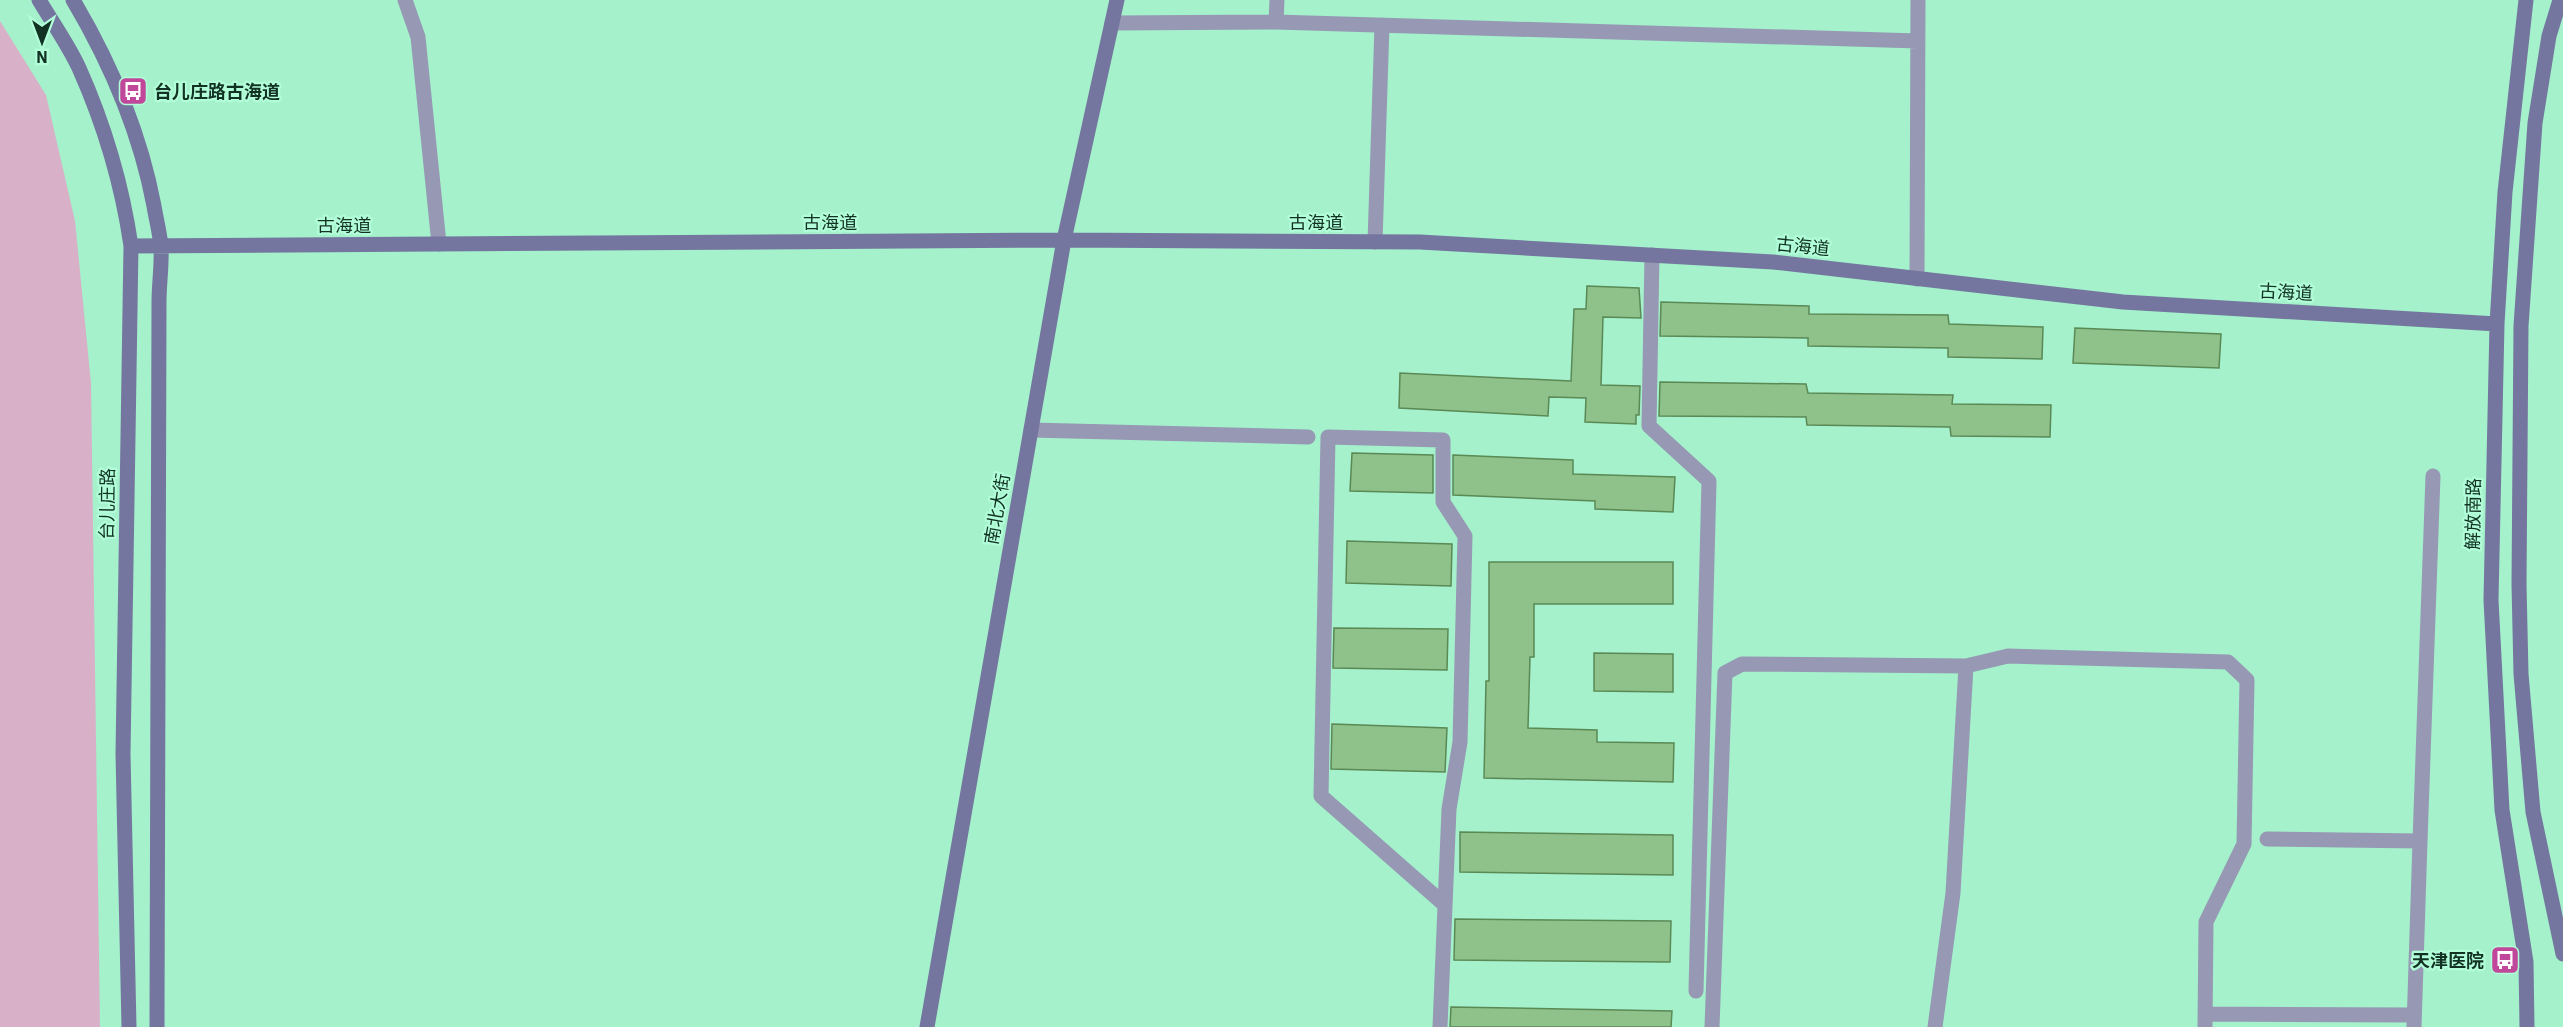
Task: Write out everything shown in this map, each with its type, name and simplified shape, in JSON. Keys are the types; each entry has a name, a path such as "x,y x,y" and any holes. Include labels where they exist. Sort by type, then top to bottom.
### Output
{"street":[{"name":"台儿庄路","path":"39,0 78,66 98,116 112,157 124,204 131,246 123,754 129,1027"},
{"path":"73,0 117,82 144,162 161,246 157,1027"},
{"path":"405,0 418,37 439,244"},
{"name":"南北大街","path":"927,1027 1064,240 1117,0"},
{"path":"1276,22 1277,0"},
{"path":"1917,279 1918,0"},
{"name":"解放南路","path":"2526,0 2505,192 2497,324 2491,600 2502,810 2526,962 2527,1027"},
{"path":"2560,0 2549,36 2535,123 2522,314 2519,584 2521,674 2532,801 2563,954"},
{"path":"1112,23 1276,22 1918,41"},
{"path":"1375,242 1382,25"},
{"name":"古海道","path":"131,246 1064,240 1420,242 1773,262 2123,302 2497,324"},
{"path":"1652,255 1649,426 1709,481 1696,991"},
{"path":"1031,430 1308,437"},
{"path":"1440,1027 1449,809 1460,742 1465,536 1443,502 1443,440 1328,437 1321,796 1445,905"},
{"path":"1712,1027 1725,673 1742,664 1966,666 2008,656 2228,662 2247,680 2244,844 2206,922 2205,1020 2414,1021 2433,476"},
{"path":"1935,1027 1953,893 1966,666"},
{"path":"2267,839 2420,841"}],"shaded area":[{"path":"0,21 46,95 75,221 91,383 100,1027 0,1027"}],"building":[{"path":"1587,286 1639,288 1641,318 1603,317 1601,385 1640,386 1639,415 1636,415 1636,424 1585,422 1586,398 1549,397 1548,416 1399,408 1400,373 1571,381 1574,309 1586,309"},
{"path":"1661,302 1809,306 1809,314 1948,315 1949,324 2043,327 2042,359 1948,357 1948,348 1808,346 1808,338 1660,336"},
{"path":"2075,328 2221,334 2219,368 2073,363"},
{"path":"1660,382 1806,384 1808,393 1953,395 1952,404 2051,405 2050,437 1951,436 1950,427 1807,425 1806,417 1659,416"},
{"path":"1352,453 1433,455 1433,493 1350,491"},
{"path":"1453,455 1573,460 1573,474 1675,477 1673,512 1595,509 1595,501 1453,495"},
{"path":"1347,541 1452,544 1451,586 1346,583"},
{"path":"1489,562 1673,562 1673,604 1534,604 1534,657 1530,657 1528,728 1597,730 1597,742 1674,743 1673,782 1484,778 1486,681 1489,681"},
{"path":"1334,628 1448,629 1447,670 1333,668"},
{"path":"1594,653 1673,654 1673,692 1594,691"},
{"path":"1332,724 1447,728 1445,772 1331,769"},
{"path":"1460,832 1673,835 1673,875 1460,872"},
{"path":"1455,919 1671,921 1670,962 1454,960"},
{"path":"1451,1007 1672,1011 1671,1027 1450,1027"}],"place":[{"name":"台儿庄路古海道","path":"133,91"},
{"name":"天津医院","path":"2505,960"}]}
